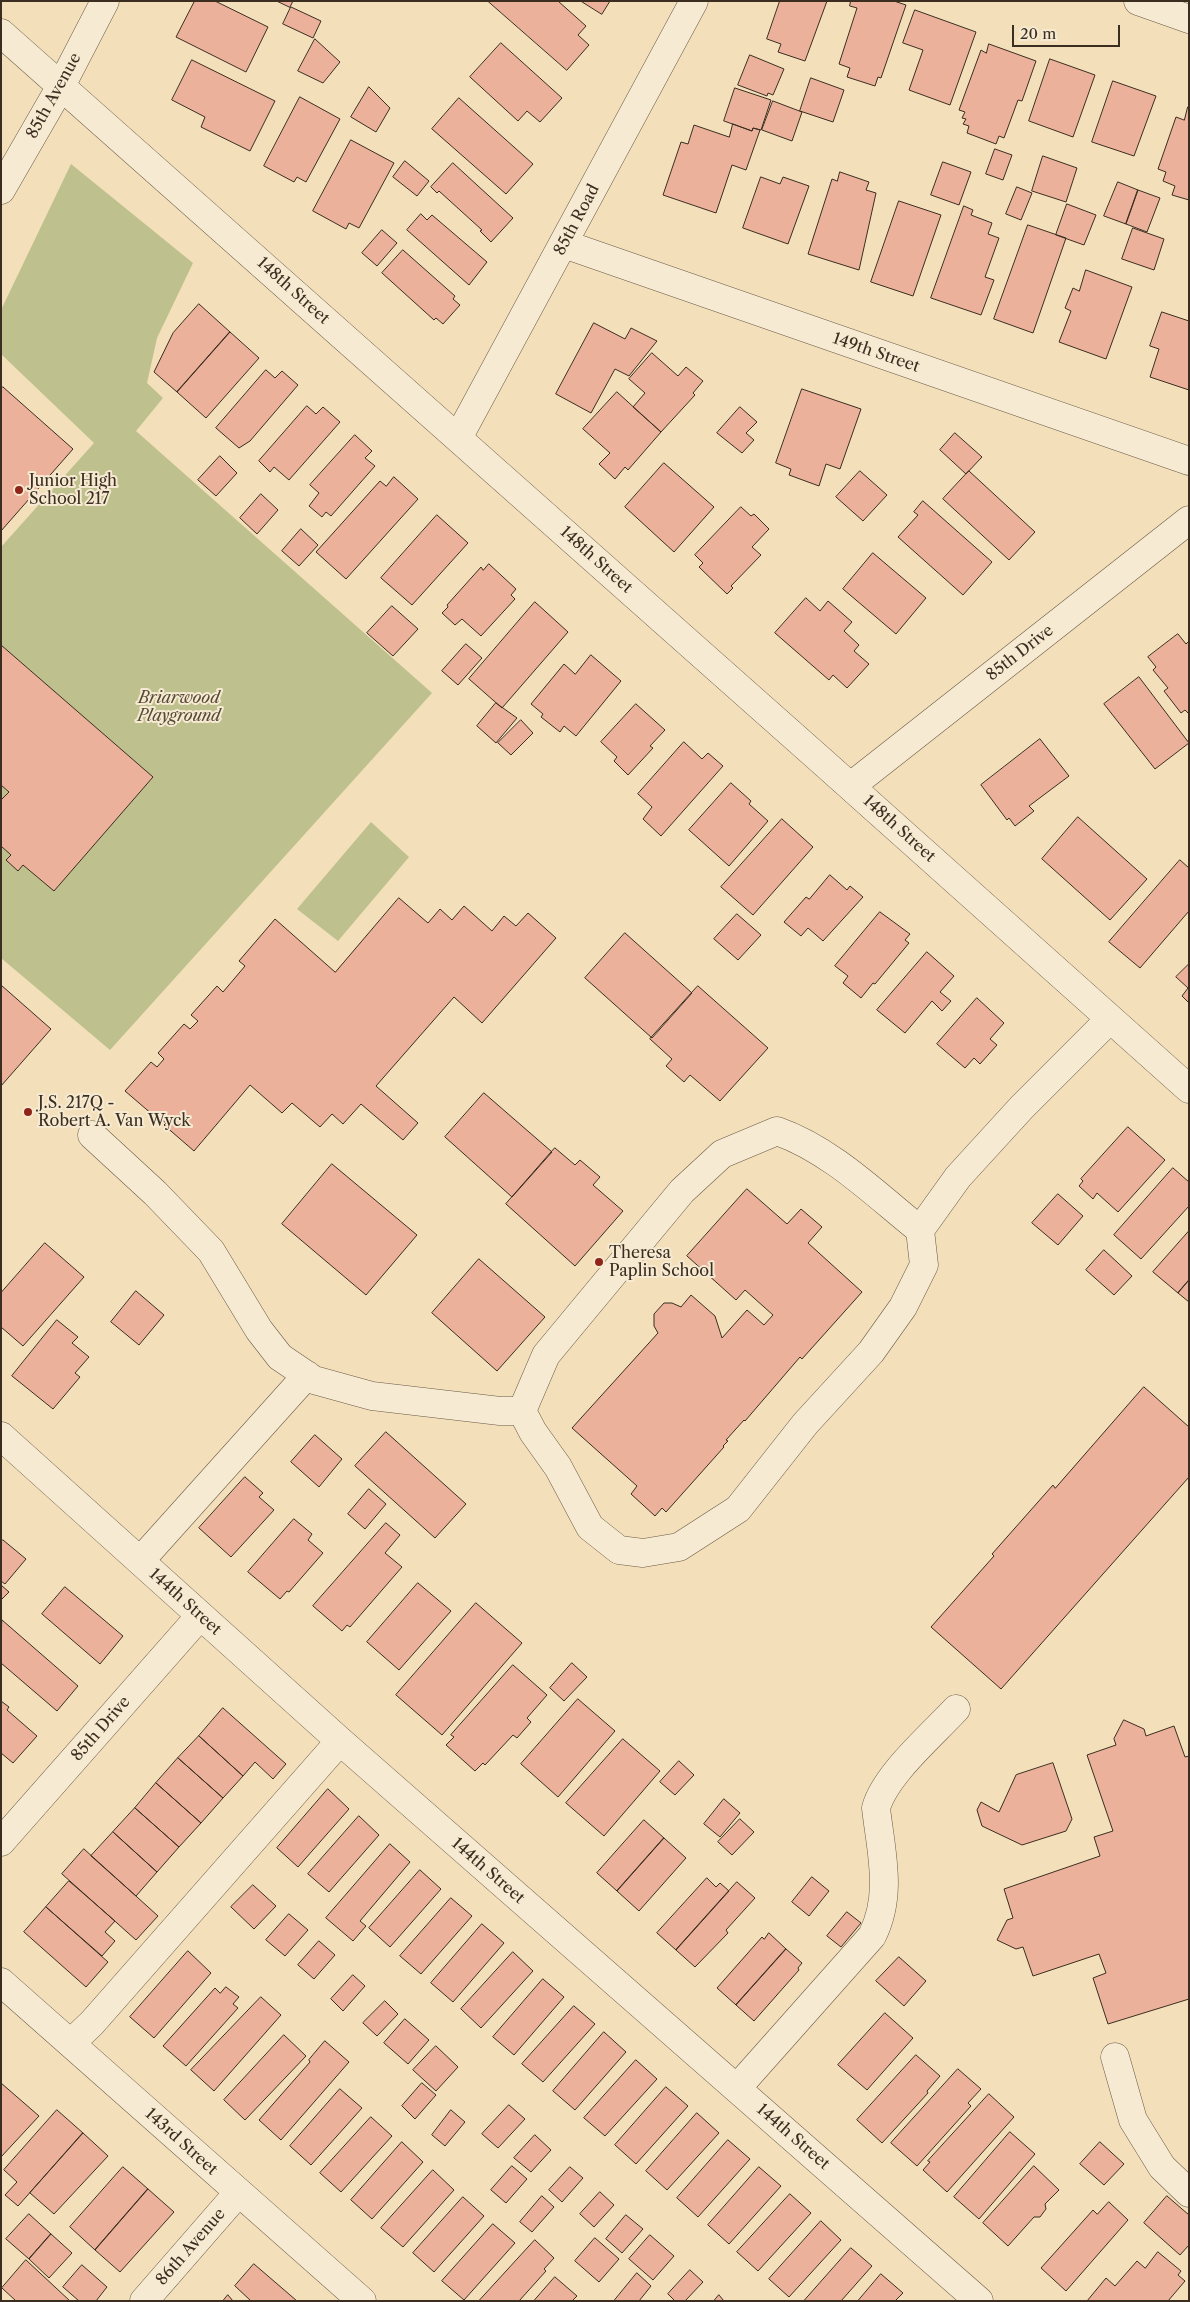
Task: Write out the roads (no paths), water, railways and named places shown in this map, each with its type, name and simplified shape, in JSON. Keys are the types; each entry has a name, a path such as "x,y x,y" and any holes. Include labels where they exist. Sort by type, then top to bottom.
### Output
{"street":[{"name":"85th Avenue","path":"1,190 61,86 105,1"},
{"name":"85th Road","path":"458,438 694,1"},
{"path":"1138,1 1189,19"},
{"name":"148th Street","path":"1,33 851,786 1189,1090"},
{"name":"149th Street","path":"564,244 1189,462"},
{"name":"85th Drive","path":"851,786 1189,520"},
{"path":"522,1411 533,1432 558,1468 590,1527 619,1550 643,1553 679,1547 738,1509 805,1424 871,1352 903,1307 924,1265 920,1230 958,1177 1022,1107 1110,1019"},
{"path":"522,1411 546,1355 682,1191 722,1154 777,1131 798,1138 836,1163 920,1230"},
{"path":"92,1134 155,1193 211,1251 259,1330 280,1357 314,1380 372,1396 500,1412 522,1411"},
{"path":"140,1561 308,1375"},
{"name":"144th Street","path":"1,1436 340,1741 979,2301"},
{"name":"85th Drive","path":"1,1842 200,1616"},
{"path":"737,2088 872,1936 880,1920 885,1882 876,1808 880,1796 891,1780 956,1709"},
{"path":"71,2043 92,2023 340,1741"},
{"name":"143rd Street","path":"1,1982 362,2301"},
{"path":"1115,2057 1133,2120 1162,2167 1189,2193"},
{"name":"86th Avenue","path":"144,2301 238,2193"}],"place":[{"name":"Junior High School 217","path":"19,490"},
{"name":"J.S. 217Q - Robert A. Van Wyck","path":"28,1112"},
{"name":"Theresa Paplin School","path":"599,1262"}],"park label":[{"name":"Briarwood Playground","path":"179,707"}]}
